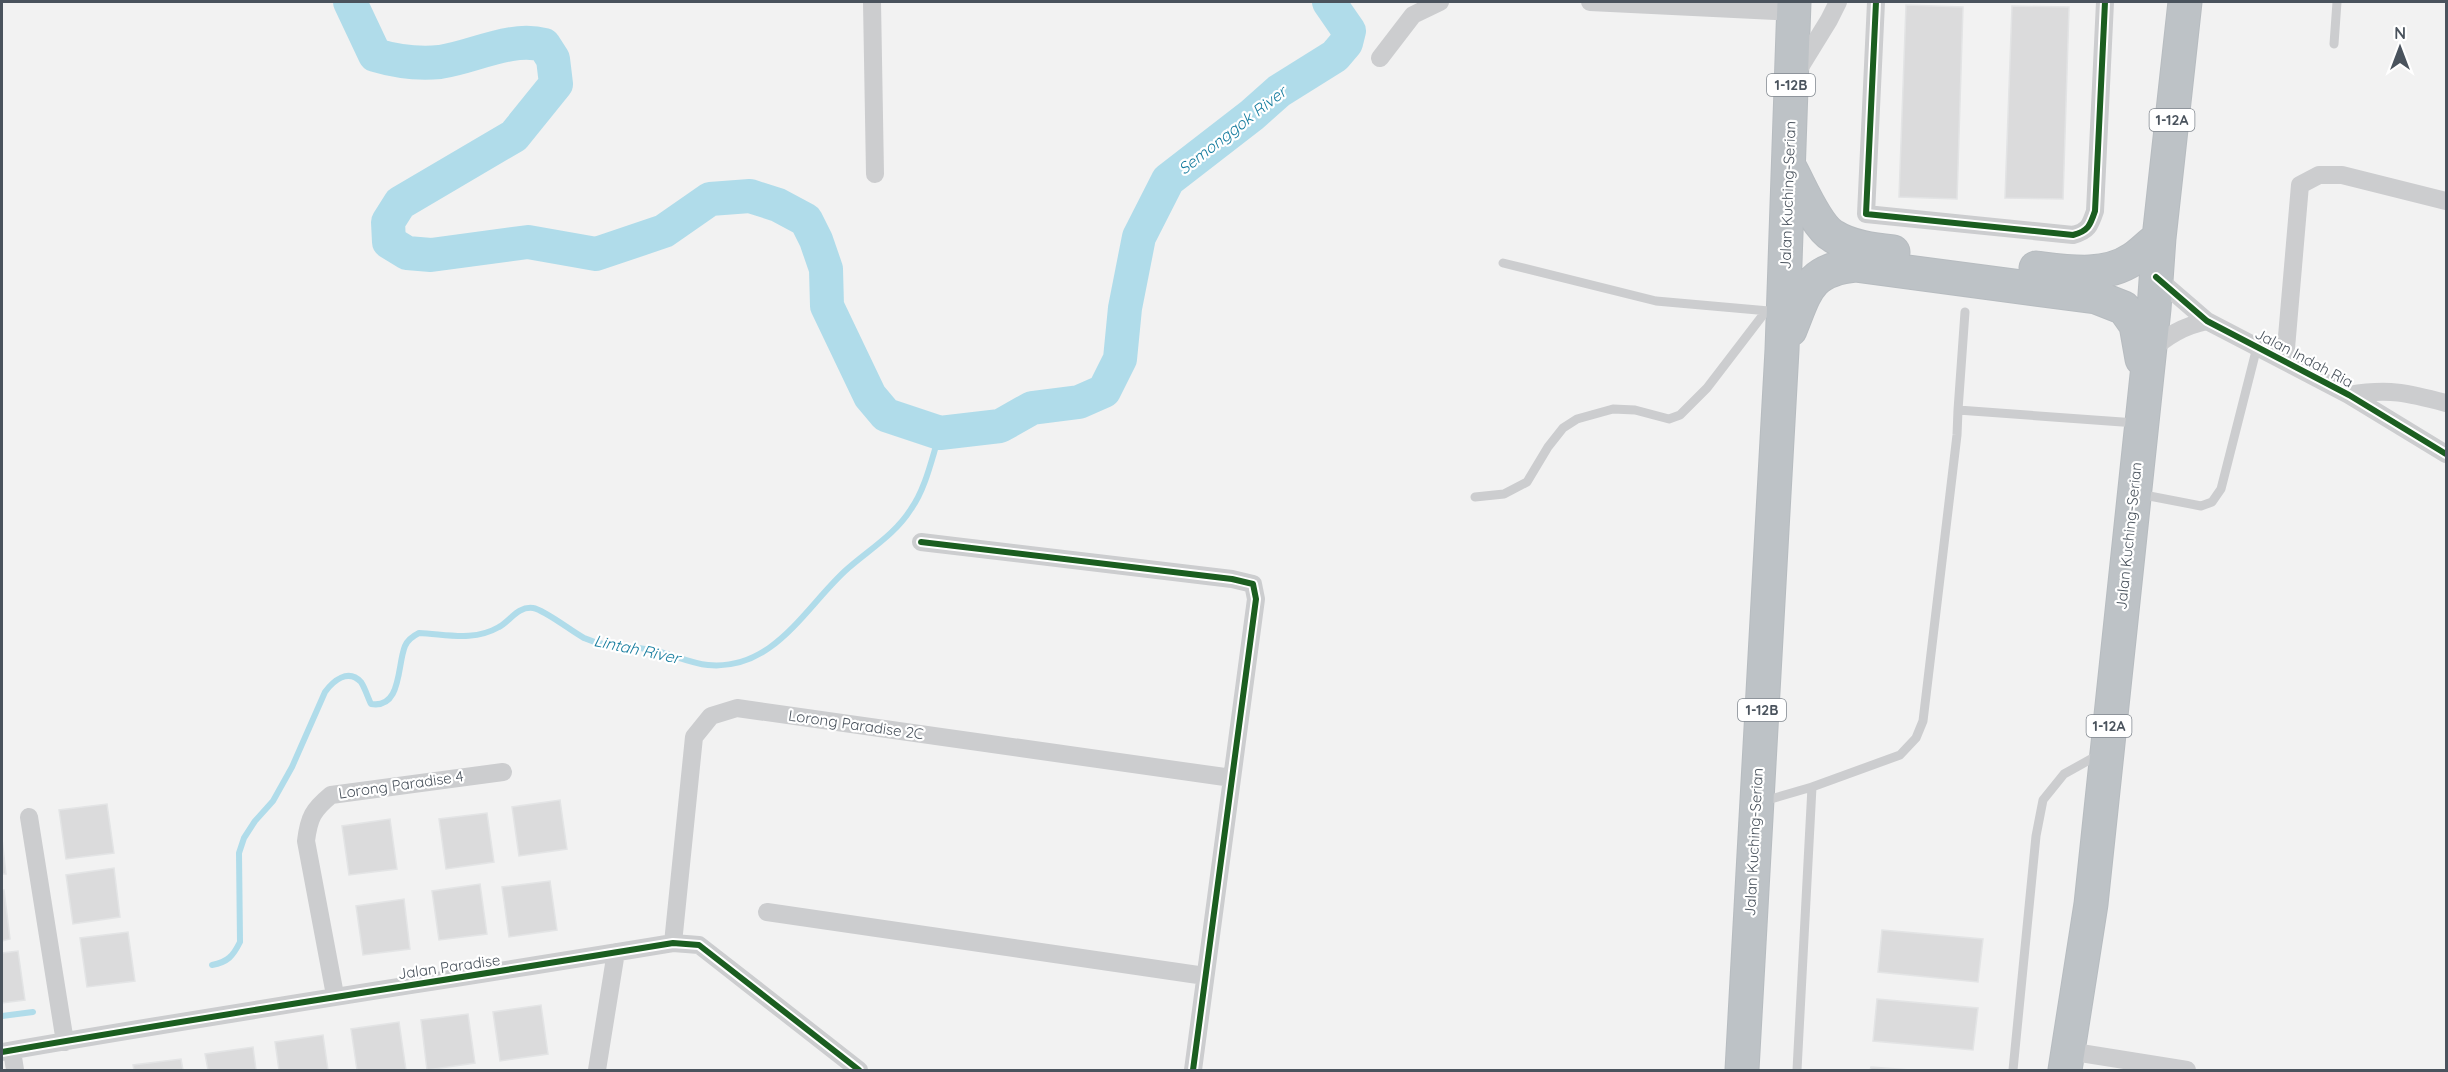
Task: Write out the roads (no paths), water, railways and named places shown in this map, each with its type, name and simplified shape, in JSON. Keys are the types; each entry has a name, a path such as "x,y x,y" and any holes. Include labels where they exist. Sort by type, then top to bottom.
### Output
{"highway":[{"name":"Jalan Kuching-Serian","path":"2067,1061 2091,904 2185,2"},
{"name":"Jalan Kuching-Serian","path":"1742,1071 1782,350 1775,311 1790,168 1794,7"},
{"path":"1790,168 1817,217 1831,236 1866,248 2066,272 2105,272 2132,260 2159,237"},
{"path":"1782,350 1806,290 1820,274 1838,267 1855,265 2096,297 2124,308 2136,325 2148,366"}],"street":[{"path":"872,2 875,174"},
{"path":"1380,58 1413,15 1440,2"},
{"path":"1590,2 1794,7"},
{"path":"1791,81 1838,2"},
{"path":"1866,248 1875,2"},
{"path":"1866,214 2073,235 2085,232 2090,227 2095,211 2105,2"},
{"path":"2166,175 2166,81 2173,2"},
{"path":"2285,360 2300,185 2319,175 2342,175 2446,201"},
{"name":"Jalan Indah Ria","path":"2156,277 2207,321 2285,360 2446,454"},
{"path":"2148,366 2161,341 2185,326 2207,321"},
{"path":"2349,396 2376,390 2400,391 2446,403"},
{"path":"921,542 1232,579 1253,584 1256,599 1193,1071"},
{"name":"Lorong Paradise 2C","path":"672,943 694,737 711,716 737,708 1232,778"},
{"name":"Lorong Paradise 4","path":"335,995 306,841 308,819 319,804 331,795 503,772"},
{"path":"29,817 65,1042"},
{"path":"767,912 1205,976"},
{"name":"Jalan Paradise","path":"7,1052 335,995 672,943 699,945 859,1071"},
{"path":"597,1071 616,952"},
{"path":"7,1052 15,1071"},
{"path":"2067,1061 2187,1071"}],"lane":[{"path":"2334,44 2337,2"},
{"path":"1503,263 1656,301 1775,311"},
{"path":"1475,497 1504,494 1527,482 1548,447 1563,428 1577,419 1613,409 1635,410 1669,419 1680,415 1775,311"},
{"path":"1756,803 1812,787 1900,756 1916,738 1923,721 1957,435 1965,312"},
{"path":"2133,493 2201,506 2212,502 2221,489 2257,347"},
{"path":"1958,410 2141,423"},
{"path":"2013,1071 2036,836 2043,800 2064,774 2107,750"},
{"path":"1797,1071 1812,787"}],"waterway":[{"name":"Semonggok River","path":"350,2 375,55 424,63 440,62 506,45 531,43 544,45 553,59 556,84 514,136 400,203 388,222 389,242 407,253 431,255 528,242 596,254 664,231 710,199 750,196 778,205 806,220 816,240 826,269 827,306 870,396 886,415 940,433 1000,426 1032,408 1079,402 1104,391 1120,359 1125,308 1139,237 1168,180 1252,115 1279,91 1335,56 1346,43 1349,31 1329,2"},
{"name":"Lintah River","path":"212,965 229,958 240,942 239,853 244,838 255,821 273,801 292,767 325,692 336,680 346,676 356,678 361,682 371,704 381,704 388,700 397,684 405,646 419,633 469,636 489,632 528,608 538,610 584,638 609,645 658,651 708,665 731,664 751,658 769,648 786,634 845,571 897,527 921,492 940,433"},
{"name":"Lintah River","path":"2,1016 33,1012"}]}
